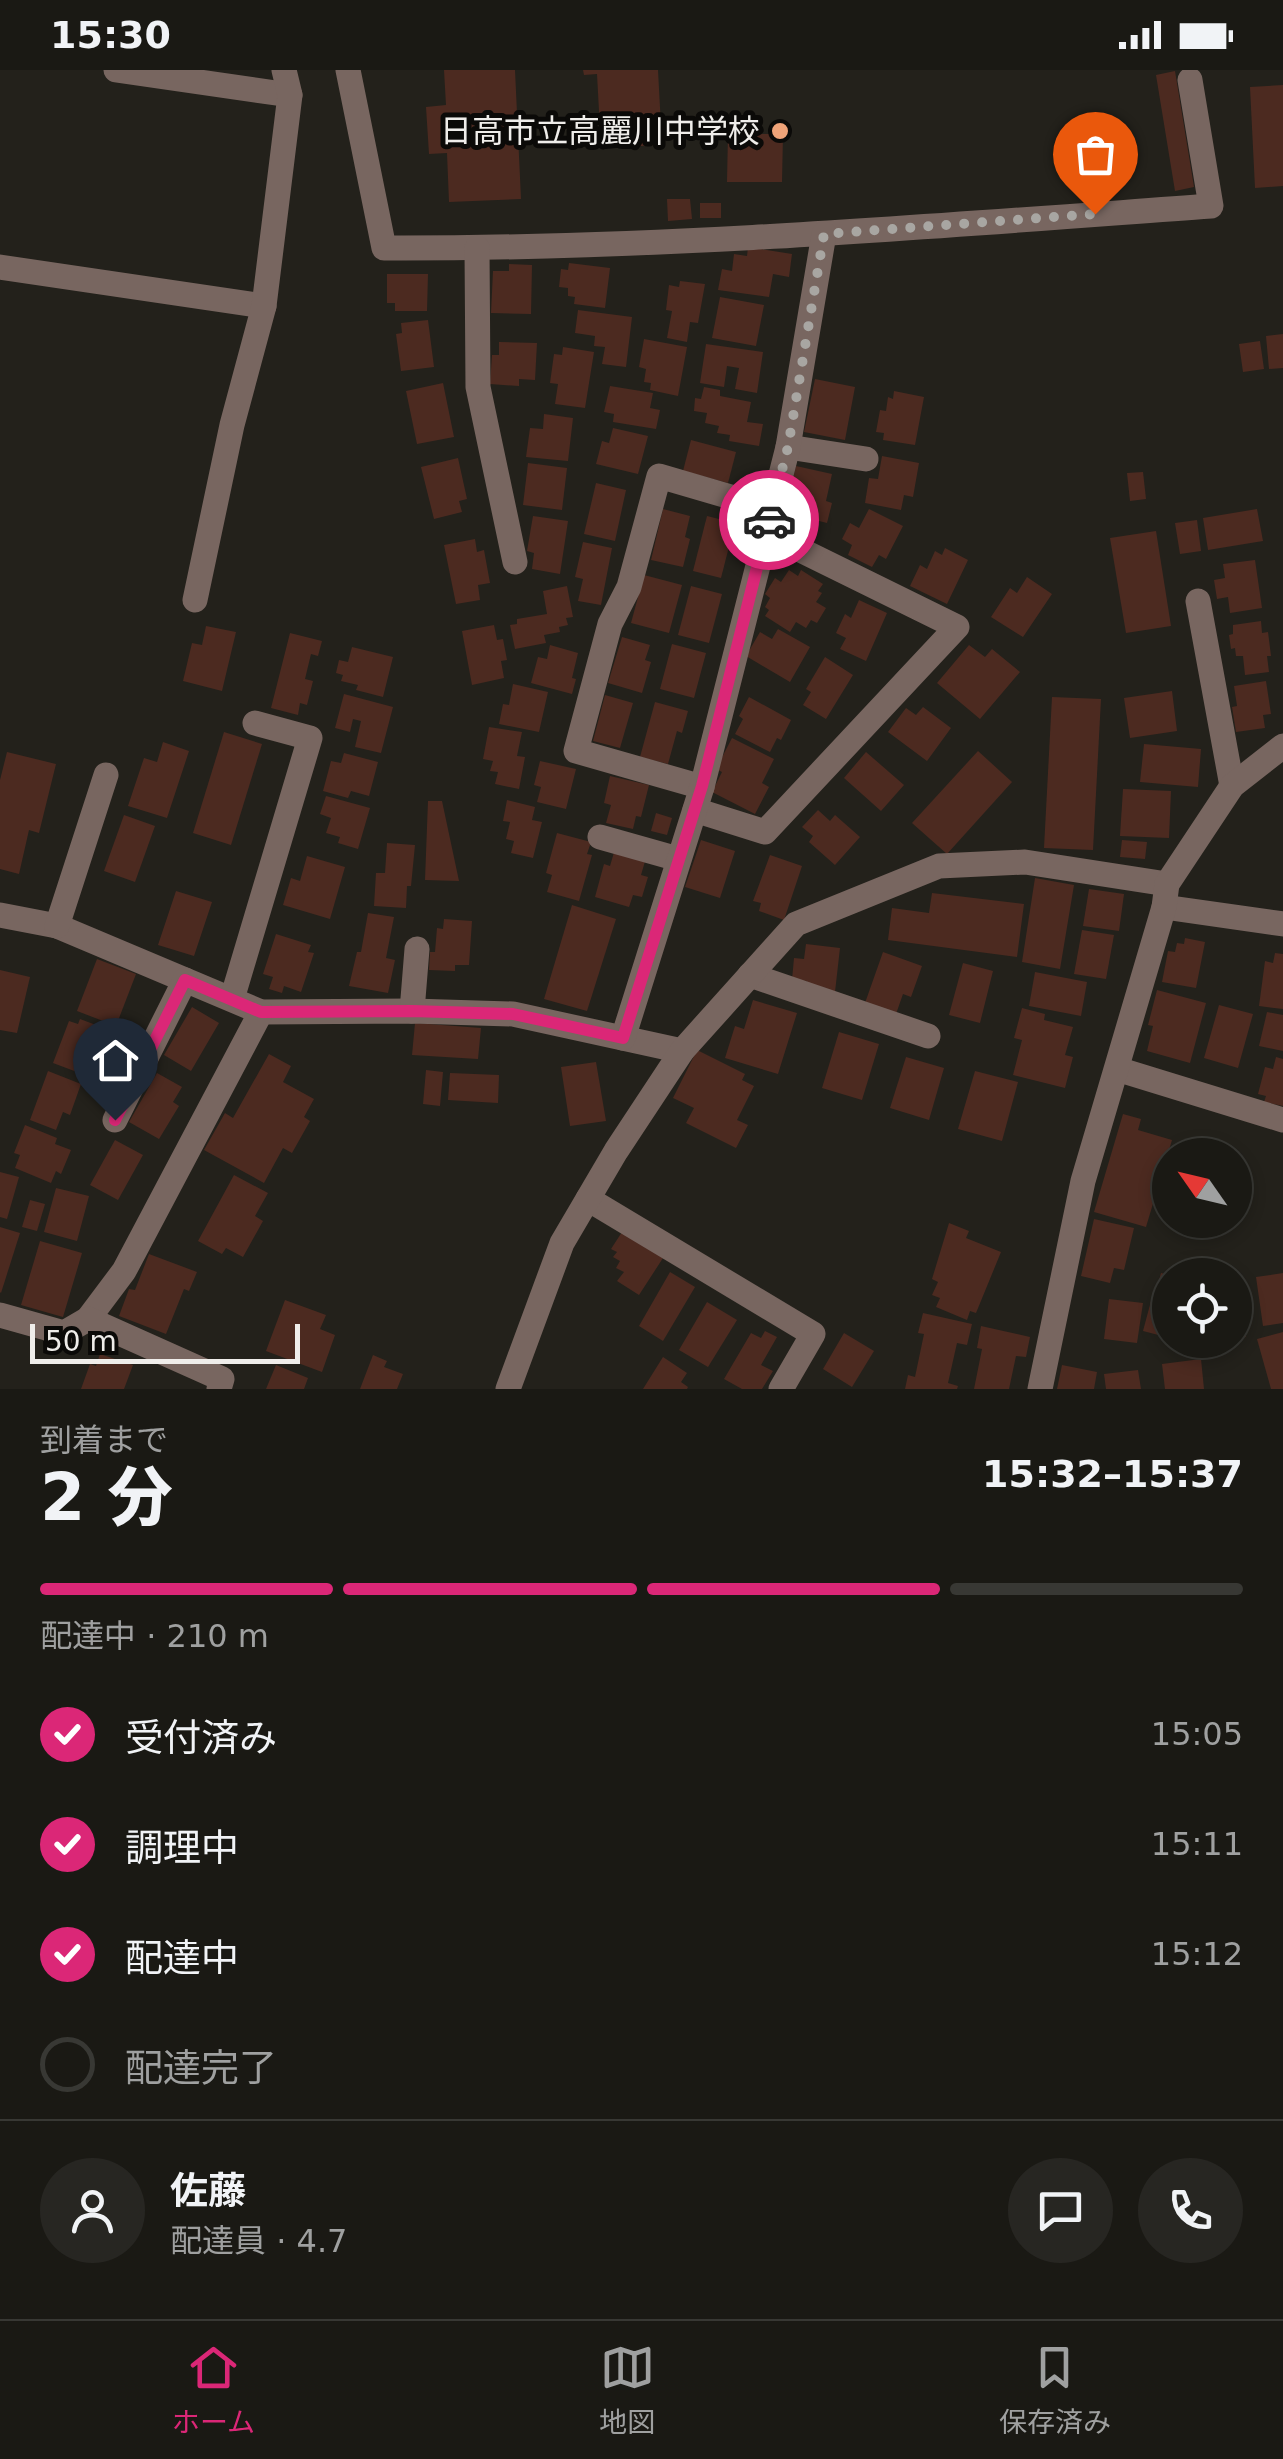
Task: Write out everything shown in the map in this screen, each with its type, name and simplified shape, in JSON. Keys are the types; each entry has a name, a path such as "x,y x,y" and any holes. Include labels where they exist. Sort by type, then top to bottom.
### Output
{"street":[{"path":"116,70 287,82 264,306 232,425 195,600"},
{"path":"348,70 384,248 824,234 1211,206 1190,80"},
{"path":"623,1038 698,798 788,447 824,234"},
{"path":"477,248 478,387 514,562"},
{"path":"0,267 264,306"},
{"path":"788,447 866,458"},
{"path":"659,476 769,521 956,627 765,832 698,798 576,750 610,624 628,587 659,476"},
{"path":"1198,601 1232,786"},
{"path":"232,999 310,738 255,723"},
{"path":"1040,1389 1083,1180 1165,895 1232,786 1283,746"},
{"path":"57,926 106,775"},
{"path":"600,837 678,859"},
{"path":"508,1389 562,1243 616,1150 682,1050 796,924 938,866 1025,862 1283,924"},
{"path":"0,916 57,926 261,1012 513,1014 682,1050"},
{"path":"412,1011 417,950"},
{"path":"750,975 928,1036"},
{"path":"115,1120 185,980"},
{"path":"0,1315 64,1333 88,1319 124,1271 261,1012"},
{"path":"1117,1069 1283,1120"},
{"path":"588,1199 813,1334 781,1389"},
{"path":"88,1319 222,1379 219,1389"}],"building":[{"path":"444,70 515,70 521,199 449,202 447,153 429,154 426,107 446,105"},
{"path":"583,70 658,70 662,145 601,148 597,74 584,75"},
{"path":"1175,71 1194,187 1175,191 1156,75"},
{"path":"1283,85 1283,186 1255,188 1250,87"},
{"path":"728,134 783,134 782,182 727,182"},
{"path":"667,199 690,199 692,219 668,221"},
{"path":"700,203 721,203 721,218 700,218"},
{"path":"748,247 792,254 789,277 773,274 769,297 718,290 722,269 732,271 734,254 747,256"},
{"path":"569,263 610,268 605,308 574,304 575,297 568,296 568,288 559,287 561,269 568,270"},
{"path":"509,264 532,265 531,314 491,313 493,271 509,271"},
{"path":"387,274 428,274 427,311 395,311 395,303 387,303"},
{"path":"680,281 705,284 698,323 690,322 687,342 667,338 672,311 666,310 669,285 679,287"},
{"path":"720,297 764,305 756,346 712,338"},
{"path":"578,310 632,317 626,367 602,364 605,347 594,346 595,336 575,333"},
{"path":"428,320 434,367 401,371 396,334 402,333 401,323"},
{"path":"1283,334 1283,368 1269,369 1266,336"},
{"path":"644,339 687,347 678,396 650,390 651,383 644,382 646,369 639,367"},
{"path":"1260,341 1264,369 1243,372 1239,344"},
{"path":"499,342 537,343 535,380 519,379 519,386 490,384 492,355 499,355"},
{"path":"706,344 763,352 757,393 735,389 739,368 727,366 724,387 700,383"},
{"path":"563,347 594,352 585,408 555,404 558,384 550,383 554,354 562,355"},
{"path":"815,379 855,387 845,440 804,432"},
{"path":"443,383 454,437 417,444 406,391"},
{"path":"610,386 653,393 650,408 660,410 656,429 613,422 614,414 604,412"},
{"path":"704,387 720,390 720,396 751,402 747,422 763,424 759,446 729,441 730,435 717,433 719,426 705,423 707,413 694,411 695,398 701,399"},
{"path":"894,391 924,397 915,445 883,440 884,433 876,432 880,410 886,411 888,397 893,399"},
{"path":"544,414 573,418 568,461 526,457 530,428 543,429"},
{"path":"613,428 648,436 638,474 596,464 602,441 609,443"},
{"path":"691,440 736,452 728,483 683,471"},
{"path":"882,456 919,463 913,497 904,495 901,510 865,503 869,478 878,479"},
{"path":"458,458 467,499 459,501 462,512 434,519 421,467"},
{"path":"528,463 567,468 562,510 523,505"},
{"path":"796,466 832,474 826,501 832,503 827,523 807,518 804,528 783,523"},
{"path":"1143,472 1146,499 1130,501 1127,473"},
{"path":"596,483 626,490 615,541 584,534"},
{"path":"663,509 690,516 685,537 690,539 683,567 651,560"},
{"path":"869,509 903,526 886,559 879,555 872,567 848,555 852,545 842,539 850,523 859,528"},
{"path":"1257,509 1263,541 1208,550 1203,518"},
{"path":"533,516 568,521 560,574 532,569 534,553 527,551"},
{"path":"707,516 735,523 721,578 693,571"},
{"path":"1197,520 1201,551 1180,554 1175,523"},
{"path":"1156,531 1171,626 1126,633 1110,538"},
{"path":"475,539 477,552 484,550 490,583 478,585 480,600 456,604 444,545"},
{"path":"583,542 612,548 601,605 578,601 583,579 575,577"},
{"path":"945,548 968,560 947,604 910,586 920,565 927,569 935,551 942,555"},
{"path":"1255,560 1262,608 1230,613 1228,597 1217,599 1214,580 1225,578 1223,564"},
{"path":"789,570 798,576 801,570 823,584 816,602 826,608 817,623 811,620 806,628 796,622 790,632 765,616 770,598 765,594 775,578 781,582"},
{"path":"644,575 682,585 669,633 631,623"},
{"path":"1027,577 1052,594 1023,637 991,617 1010,588 1017,593"},
{"path":"567,586 573,617 566,618 568,625 559,627 560,632 544,635 546,643 515,649 510,625 517,624 517,619 547,614 543,591"},
{"path":"691,586 722,594 709,643 678,635"},
{"path":"859,600 887,613 866,661 840,649 846,638 836,633 845,614 851,618"},
{"path":"1261,621 1262,633 1268,632 1269,672 1245,675 1243,656 1236,656 1235,648 1231,649 1229,635 1233,634 1233,625"},
{"path":"494,625 497,640 503,639 507,660 501,661 504,678 472,685 462,631"},
{"path":"206,626 236,632 222,691 183,681 192,643 202,645"},
{"path":"778,629 810,647 790,682 746,656 760,632 772,639"},
{"path":"290,633 322,641 318,656 311,654 305,679 313,681 307,705 300,703 298,715 271,708"},
{"path":"622,637 650,645 645,660 651,662 642,693 608,683"},
{"path":"672,644 706,653 694,698 660,689"},
{"path":"550,645 578,653 572,694 531,683 538,657 547,659"},
{"path":"969,645 985,657 992,649 1020,672 980,719 937,683"},
{"path":"352,647 393,657 383,697 356,690 358,685 341,681 343,675 336,673 339,660 348,662"},
{"path":"825,657 853,675 826,719 803,705 811,692 806,689"},
{"path":"1266,681 1271,714 1263,715 1265,728 1236,732 1234,686"},
{"path":"513,684 548,692 539,732 499,724 503,704 509,705"},
{"path":"1172,691 1177,731 1130,738 1124,698"},
{"path":"344,694 393,707 381,753 355,747 361,721 353,719 350,732 335,728"},
{"path":"605,695 633,703 620,748 593,741"},
{"path":"749,697 791,720 770,752 735,734"},
{"path":"1052,697 1101,699 1093,850 1044,848"},
{"path":"655,702 688,711 682,733 677,731 668,764 640,757"},
{"path":"923,707 951,728 927,761 888,732 906,708 916,715"},
{"path":"489,727 522,732 517,756 525,757 519,789 495,784 498,772 490,771 493,761 483,759"},
{"path":"224,732 262,744 231,845 193,833"},
{"path":"732,738 774,759 762,783 769,787 755,814 712,792 722,772 716,769"},
{"path":"163,742 189,751 167,818 128,806 144,758 157,762"},
{"path":"1144,744 1201,749 1198,787 1140,782"},
{"path":"978,751 1012,782 947,854 912,823"},
{"path":"7,752 56,764 39,833 29,830 19,874 0,869 0,780"},
{"path":"866,752 904,785 881,811 844,778"},
{"path":"344,753 378,762 369,796 351,791 348,798 323,791 331,761 341,763"},
{"path":"540,761 576,769 566,809 537,802 541,787 534,785"},
{"path":"610,776 649,785 641,817 636,816 633,829 606,823 611,805 604,803"},
{"path":"1123,789 1171,791 1169,838 1120,836"},
{"path":"326,796 370,808 358,849 338,843 340,837 326,833 331,818 320,814"},
{"path":"507,800 535,807 532,820 542,822 533,858 511,853 514,841 506,839 510,822 503,821"},
{"path":"428,801 442,801 459,881 425,880"},
{"path":"818,810 830,821 835,815 860,837 835,865 809,842 813,836 802,827"},
{"path":"656,813 672,818 667,835 651,831"},
{"path":"124,815 155,826 135,882 104,871"},
{"path":"557,833 591,842 587,854 592,855 579,901 547,892 552,875 546,873"},
{"path":"701,840 735,851 720,898 685,887"},
{"path":"1122,840 1147,842 1145,859 1120,857"},
{"path":"387,843 415,845 406,908 374,906 376,873 385,873"},
{"path":"615,849 646,858 641,875 648,877 642,897 633,895 629,907 595,897 604,864 610,866"},
{"path":"770,855 802,866 784,920 759,911 761,903 753,901"},
{"path":"307,856 345,867 330,919 283,905 291,878 300,881"},
{"path":"1035,878 1074,885 1060,969 1022,962"},
{"path":"1089,889 1124,894 1119,931 1083,926"},
{"path":"176,891 212,902 194,956 158,945"},
{"path":"932,893 1024,904 1017,957 888,940 892,908 929,913"},
{"path":"572,905 616,919 587,1011 544,999"},
{"path":"368,913 394,917 386,958 395,960 388,993 349,986 357,952 361,952"},
{"path":"444,919 472,921 469,965 455,965 455,971 429,970 437,928 443,929"},
{"path":"1082,930 1114,935 1106,979 1074,974"},
{"path":"276,934 311,945 308,952 314,953 301,992 284,986 282,993 269,989 273,977 263,974"},
{"path":"1185,938 1205,942 1196,988 1162,982 1168,951 1175,952 1177,943 1184,944"},
{"path":"806,944 840,948 835,992 806,989 807,981 792,980 794,958 804,959"},
{"path":"883,952 922,966 911,997 903,994 896,1014 865,1003"},
{"path":"1275,953 1283,954 1283,1009 1259,1006 1265,961 1273,963"},
{"path":"97,959 136,974 116,1026 77,1011"},
{"path":"963,963 993,971 980,1023 949,1015"},
{"path":"0,970 30,977 17,1033 0,1030"},
{"path":"1035,972 1087,982 1081,1016 1029,1006"},
{"path":"1157,990 1206,1003 1190,1063 1147,1051 1153,1026 1148,1025"},
{"path":"753,1000 797,1013 778,1074 725,1058 735,1026 744,1029"},
{"path":"1219,1005 1253,1014 1238,1068 1204,1058"},
{"path":"192,1007 219,1023 191,1071 164,1055"},
{"path":"1022,1008 1045,1014 1044,1020 1073,1027 1065,1055 1073,1057 1065,1088 1013,1075 1022,1040 1014,1038"},
{"path":"1267,1012 1283,1015 1283,1051 1259,1046"},
{"path":"80,1019 112,1031 93,1078 53,1063 69,1021 78,1024"},
{"path":"415,1023 481,1028 478,1059 412,1055"},
{"path":"839,1032 879,1044 862,1100 822,1088"},
{"path":"697,1050 745,1074 742,1080 754,1086 737,1120 748,1125 736,1148 686,1123 694,1108 673,1098"},
{"path":"269,1054 291,1066 283,1082 314,1099 304,1117 310,1121 292,1153 283,1148 264,1183 204,1150 225,1113 233,1118"},
{"path":"906,1057 944,1068 929,1120 890,1108"},
{"path":"1276,1057 1283,1059 1283,1106 1264,1102 1266,1096 1258,1094 1265,1067 1273,1069"},
{"path":"596,1062 606,1121 570,1126 561,1067"},
{"path":"426,1070 443,1072 440,1106 423,1104"},
{"path":"48,1071 81,1084 70,1115 63,1112 56,1130 30,1120"},
{"path":"975,1071 1018,1082 1002,1141 958,1129"},
{"path":"157,1073 182,1087 173,1102 179,1106 159,1139 129,1122"},
{"path":"450,1073 499,1075 498,1103 448,1100"},
{"path":"1123,1114 1141,1119 1138,1130 1165,1138 1152,1138 1152,1207 1146,1227 1094,1212"},
{"path":"25,1125 57,1138 55,1144 71,1150 61,1174 56,1171 51,1183 15,1168 20,1155 14,1153"},
{"path":"115,1140 143,1155 118,1200 90,1185"},
{"path":"0,1172 19,1177 7,1219 0,1217"},
{"path":"234,1175 268,1193 255,1216 263,1221 243,1257 226,1248 222,1254 198,1241"},
{"path":"56,1188 89,1196 77,1241 44,1232"},
{"path":"30,1200 45,1204 37,1231 22,1227"},
{"path":"1094,1219 1134,1228 1124,1270 1114,1268 1110,1283 1081,1276"},
{"path":"949,1223 969,1231 966,1238 1001,1252 976,1313 970,1311 967,1320 936,1307 940,1298 932,1295 938,1282 932,1279"},
{"path":"0,1227 20,1233 1,1293 0,1292"},
{"path":"622,1232 663,1258 639,1295 617,1281 624,1272 616,1268 620,1261 613,1257 617,1252 611,1249"},
{"path":"40,1241 82,1253 63,1317 21,1305"},
{"path":"149,1254 197,1272 189,1291 184,1289 166,1334 119,1316 129,1289 135,1290"},
{"path":"670,1272 695,1287 663,1341 639,1326"},
{"path":"1283,1273 1283,1323 1263,1326 1256,1277"},
{"path":"1109,1299 1143,1303 1137,1343 1104,1339"},
{"path":"285,1300 326,1315 320,1329 335,1335 322,1372 266,1351"},
{"path":"1151,1301 1152,1301 1152,1333 1143,1331"},
{"path":"707,1302 737,1320 708,1367 679,1350"},
{"path":"923,1313 972,1324 967,1345 957,1343 948,1383 958,1386 957,1389 905,1389 908,1375 915,1377 924,1334 918,1333"},
{"path":"981,1326 1030,1337 1026,1357 1016,1356 1009,1389 974,1389 982,1349 977,1348"},
{"path":"765,1331 777,1337 761,1365 773,1371 762,1389 742,1389 724,1379 751,1333 761,1338"},
{"path":"1283,1332 1283,1389 1271,1389 1257,1339"},
{"path":"844,1333 874,1351 852,1387 823,1369"},
{"path":"100,1354 133,1365 124,1389 81,1389 90,1364 96,1366"},
{"path":"373,1355 387,1361 384,1367 403,1374 397,1389 360,1389"},
{"path":"663,1357 687,1373 681,1382 687,1389 643,1389"},
{"path":"1201,1359 1204,1389 1165,1389 1162,1364"},
{"path":"276,1365 308,1378 304,1389 266,1389"},
{"path":"1062,1365 1097,1372 1094,1389 1057,1389"},
{"path":"1138,1370 1141,1389 1106,1389 1104,1374"}],"way so far":[{"path":"769,520 788,447 824,234 1095,214"}],"place":[{"name":"日高市立高麗川中学校","path":"780,131"}],"route":[{"path":"115,1120 185,980 261,1012 513,1014 623,1038 702,786 769,520"}]}
